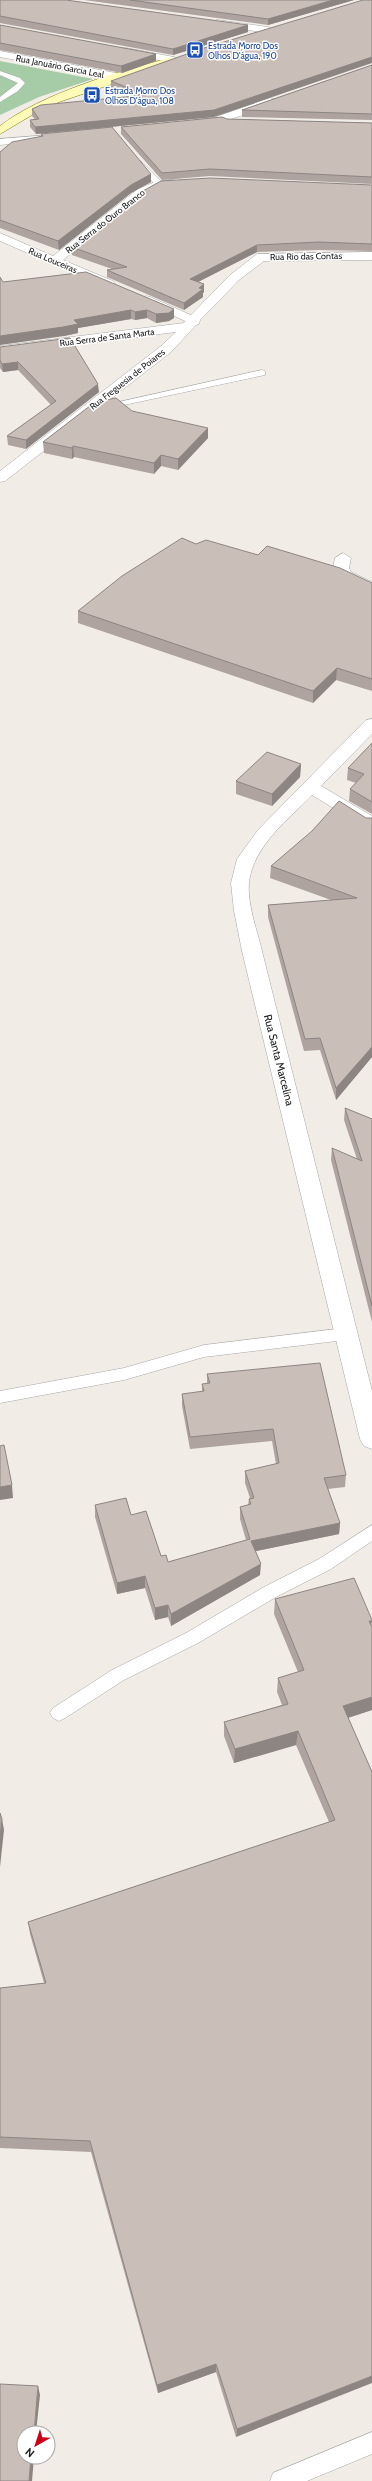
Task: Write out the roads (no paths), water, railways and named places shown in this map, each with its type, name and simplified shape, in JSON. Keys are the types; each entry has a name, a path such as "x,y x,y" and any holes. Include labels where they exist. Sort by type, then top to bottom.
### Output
{"main road":[{"path":"246,37 271,29"},
{"path":"0,131 14,120 37,109 121,77 178,58"}],"street":[{"path":"204,21 271,29"},
{"path":"115,49 178,58"},
{"name":"Rua Januário Garcia Leal","path":"0,54 121,77"},
{"path":"215,121 278,99"},
{"path":"183,124 215,121 245,122"},
{"path":"0,142 61,136"},
{"name":"Rua Serra do Ouro Branco","path":"55,260 136,196 158,184 192,181"},
{"name":"Rua Louceiras","path":"0,237 124,290"},
{"name":"Rua Rio das Contas","path":"192,324 226,284 246,266 261,257 372,256"},
{"path":"138,296 192,324"},
{"name":"Rua Serra de Santa Marta","path":"0,350 192,324"},
{"name":"Rua Freguesia de Poiares","path":"0,478 166,349 192,324"},
{"path":"342,558 341,568 346,575 372,588"},
{"name":"Rua Santa Marcelina","path":"372,724 264,834 246,859 240,883 243,910 252,951 372,1439"},
{"path":"310,786 372,824"}],"lane":[{"path":"0,73 18,79 22,83 16,90 0,100"},
{"path":"135,157 158,184"},
{"path":"90,409 262,373"},
{"path":"0,1397 124,1374 204,1351 345,1334"},
{"path":"59,1713 118,1674 192,1638 270,1592 325,1564 372,1532"},
{"path":"281,2481 372,2443"}],"place":[{"name":"Estrada Morro Dos Olhos D'água, 190","path":"195,50"},
{"name":"Estrada Morro Dos Olhos D'água, 108","path":"92,95"}]}
